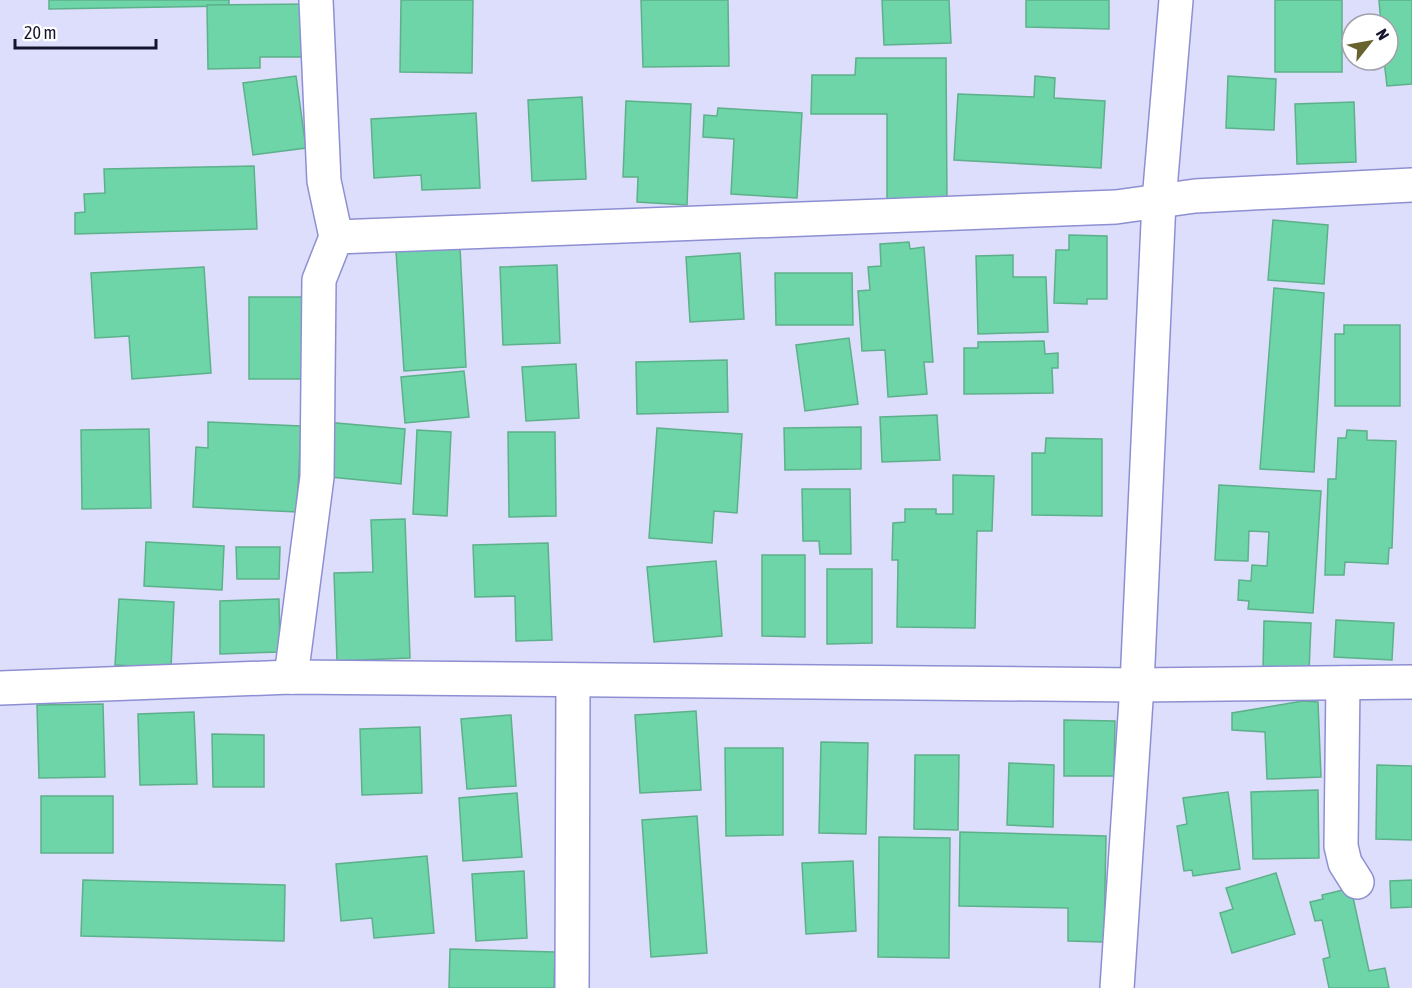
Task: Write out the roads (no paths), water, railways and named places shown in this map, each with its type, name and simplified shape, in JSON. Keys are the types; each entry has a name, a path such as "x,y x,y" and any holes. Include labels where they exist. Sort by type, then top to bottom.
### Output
{"street":[{"path":"291,677 317,477 319,280 336,237 324,181 316,0"},
{"path":"1117,988 1137,685 1159,201 1176,0"},
{"path":"336,237 1116,207 1195,196 1412,185"},
{"path":"0,688 291,677 1137,685 1412,682"},
{"path":"572,988 573,680"},
{"path":"1343,683 1341,846 1345,863 1357,882"}]}
